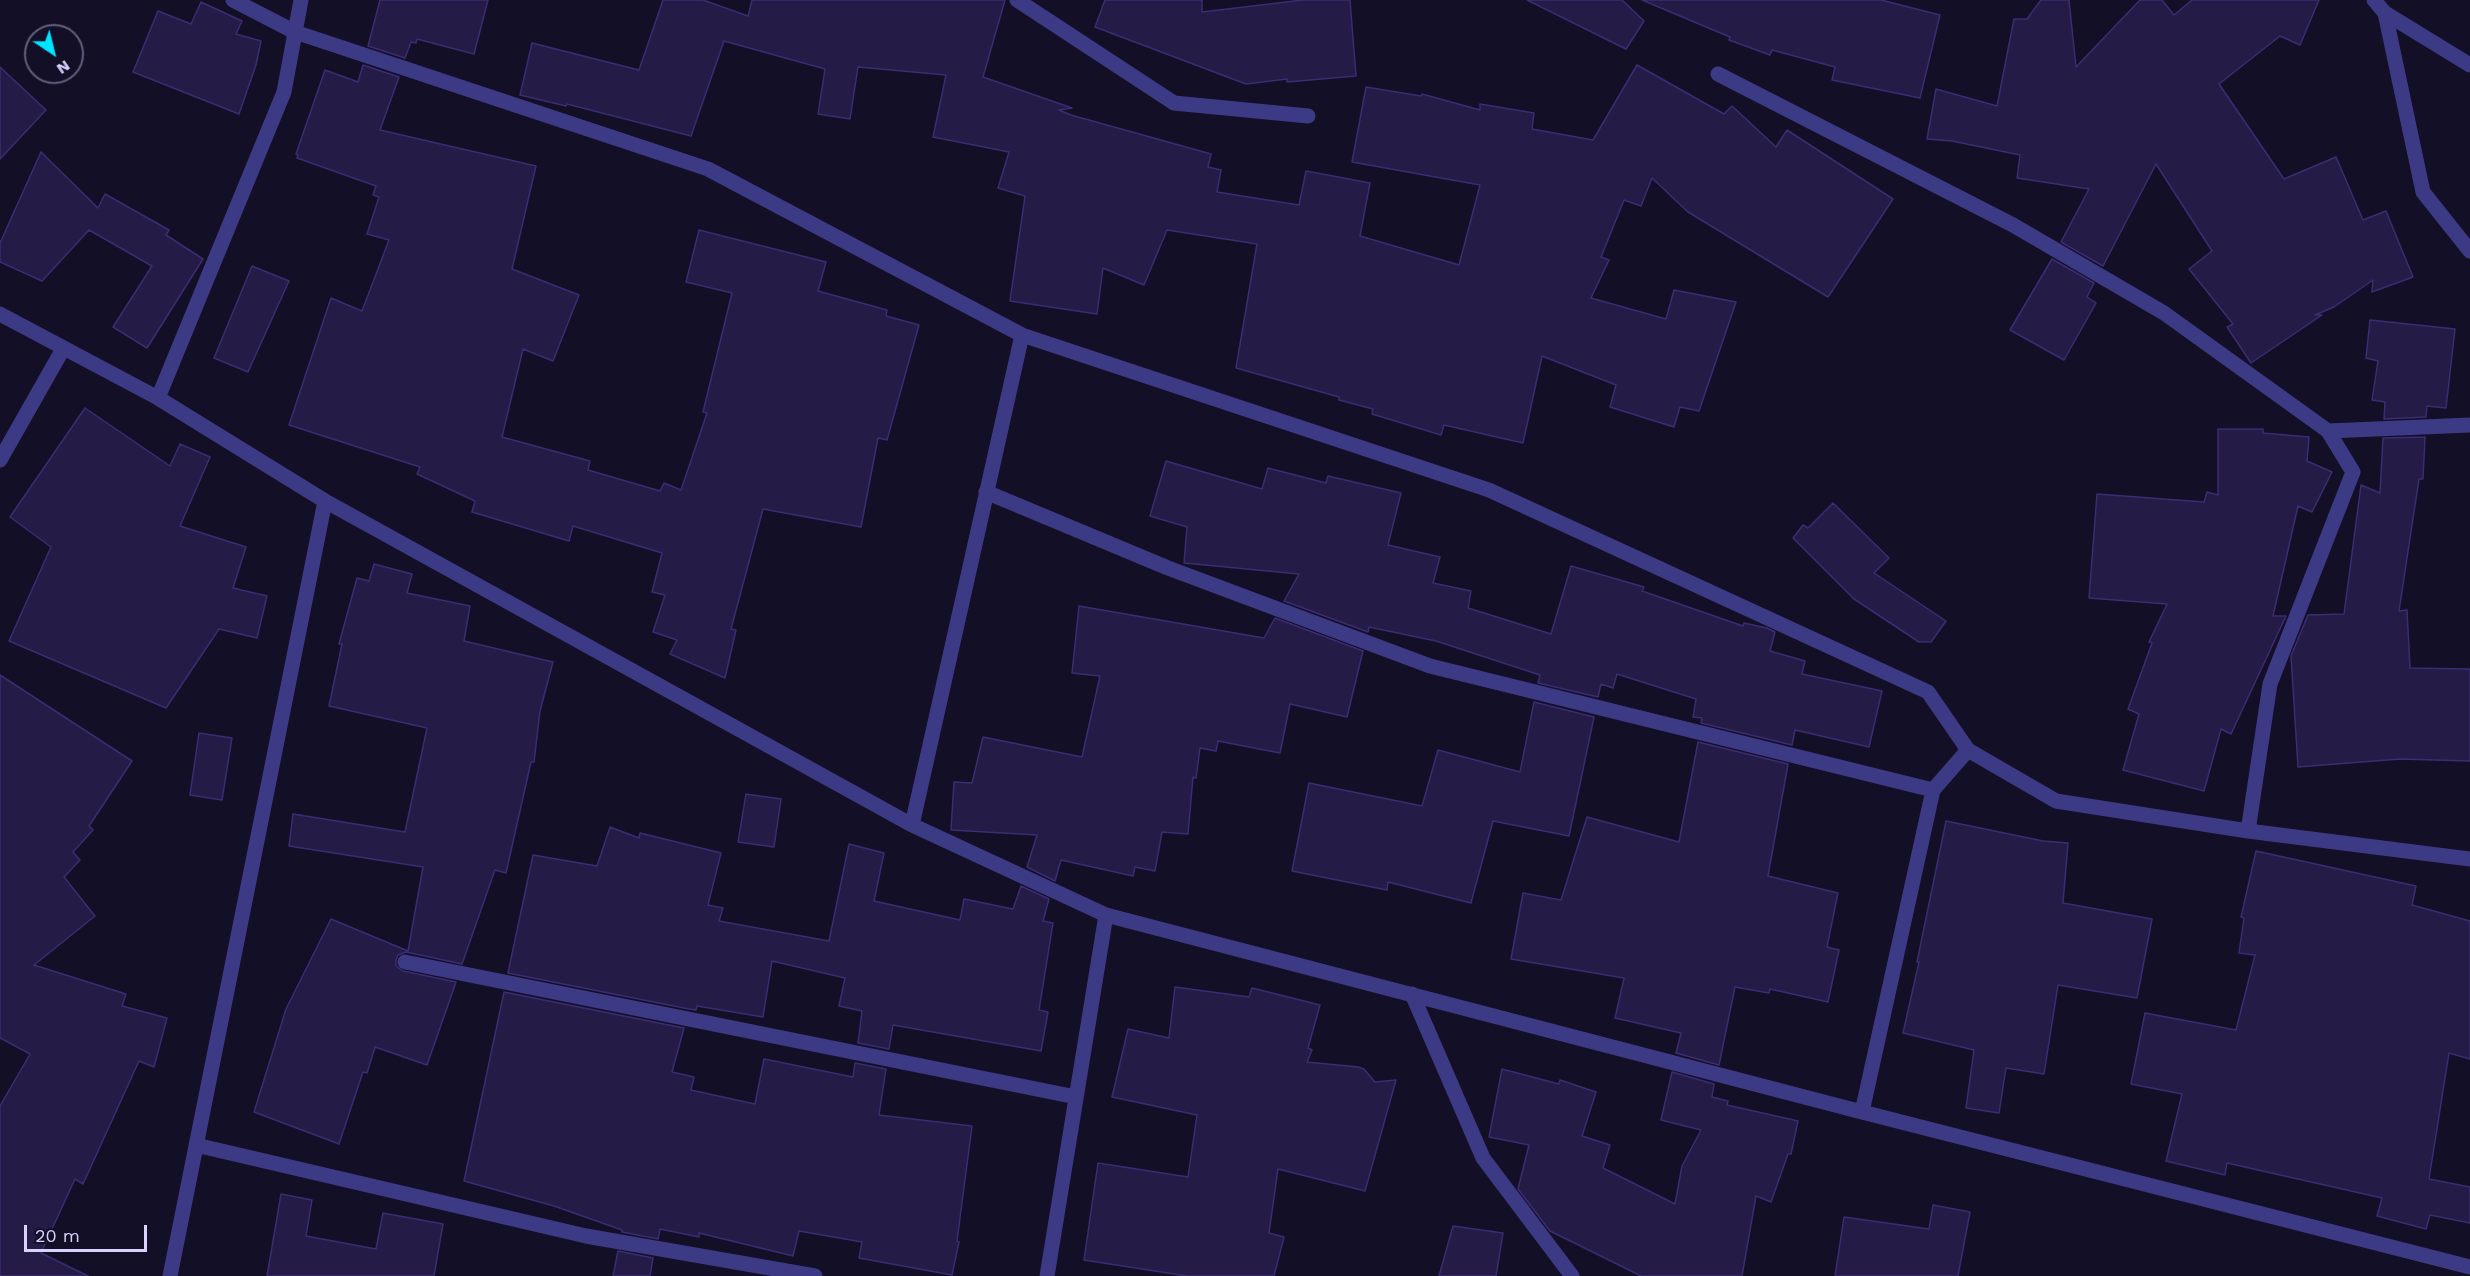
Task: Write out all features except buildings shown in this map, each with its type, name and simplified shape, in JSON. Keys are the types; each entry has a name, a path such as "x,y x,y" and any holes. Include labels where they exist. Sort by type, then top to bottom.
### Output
{"street":[{"path":"233,0 295,32 708,169 1022,335 1489,490 1928,692 1968,750 2056,801 2248,831 2470,859"},
{"path":"158,398 284,92 301,0"},
{"path":"1017,0 1174,103 1308,116"},
{"path":"2374,0 2385,13 2470,65"},
{"path":"2385,13 2423,192 2470,251"},
{"path":"1718,74 2013,225 2164,313 2328,431 2353,472 2270,684 2248,831"},
{"path":"0,314 158,398 325,501 912,825 1106,915 1862,1112 2470,1267"},
{"path":"912,825 1022,335"},
{"path":"0,460 63,349"},
{"path":"2328,431 2470,425"},
{"path":"986,492 1168,568 1430,666 1933,790"},
{"path":"170,1276 325,501"},
{"path":"1862,1112 1933,790 1968,750"},
{"path":"1047,1276 1106,915"},
{"path":"405,962 1076,1097"},
{"path":"1412,994 1483,1158 1572,1276"},
{"path":"196,1145 586,1236 815,1276"}]}
